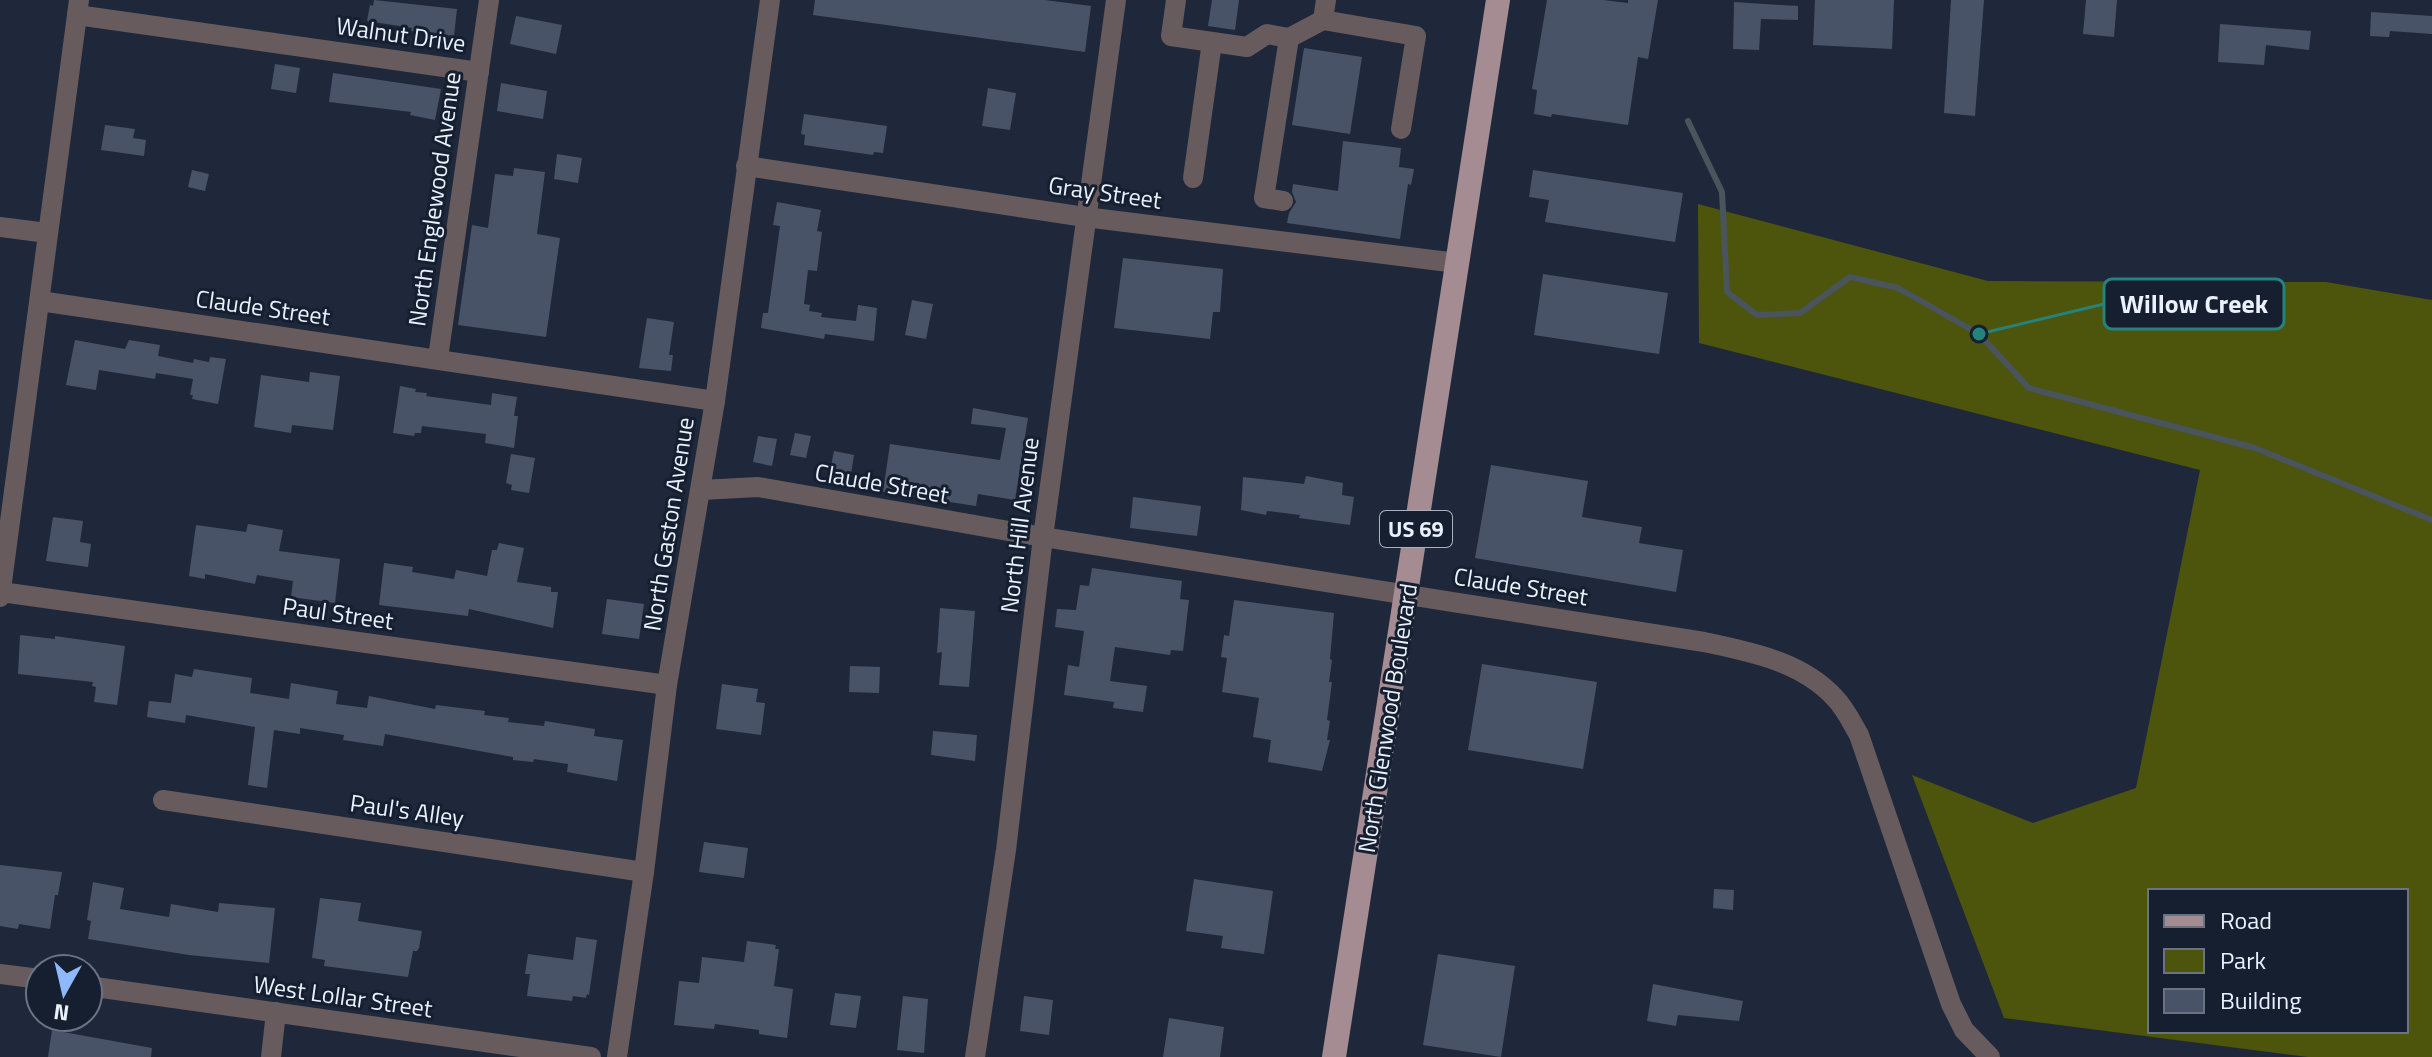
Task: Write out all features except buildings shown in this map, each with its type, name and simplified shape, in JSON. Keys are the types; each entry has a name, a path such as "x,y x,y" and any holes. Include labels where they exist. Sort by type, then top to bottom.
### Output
{"main road":[{"name":"North Glenwood Boulevard","path":"1334,1057 1498,0"}],"street":[{"name":"North Englewood Avenue","path":"438,358 489,0"},
{"name":"North Gaston Avenue","path":"617,1057 667,685 715,401 770,0"},
{"name":"North Hill Avenue","path":"975,1057 1006,850 1043,537 1116,0"},
{"path":"1176,0 1171,36 1247,47 1267,34 1289,38"},
{"name":"Walnut Drive","path":"78,8 479,72"},
{"path":"0,594 78,8"},
{"path":"1283,201 1264,198 1289,38 1325,10 1416,36 1401,129"},
{"path":"1193,178 1212,42"},
{"name":"Gray Street","path":"746,166 1085,217 1457,263"},
{"path":"0,227 47,233"},
{"name":"Claude Street","path":"40,301 715,401"},
{"name":"Claude Street","path":"701,490 758,487 1043,537 1704,642 1779,661 1810,677 1836,698 1859,735 1951,1004 1964,1030 1990,1057"},
{"name":"Paul Street","path":"0,594 667,685"},
{"name":"Paul's Alley","path":"163,800 644,872"},
{"path":"0,974 24,977"},
{"name":"West Lollar Street","path":"104,988 591,1057"},
{"path":"271,1057 276,1012"}],"green space":[{"path":"1698,204 1988,281 2326,282 2432,300 2432,1057 2308,1057 2004,1018 1912,775 2033,823 2136,788 2200,470 1699,343"}],"waterway":[{"path":"1688,121 1722,192 1727,292 1757,315 1800,313 1850,277 1898,288 1979,334 2029,388 2255,448 2432,520"}],"place":[{"name":"Willow Creek","path":"1979,334"}]}
